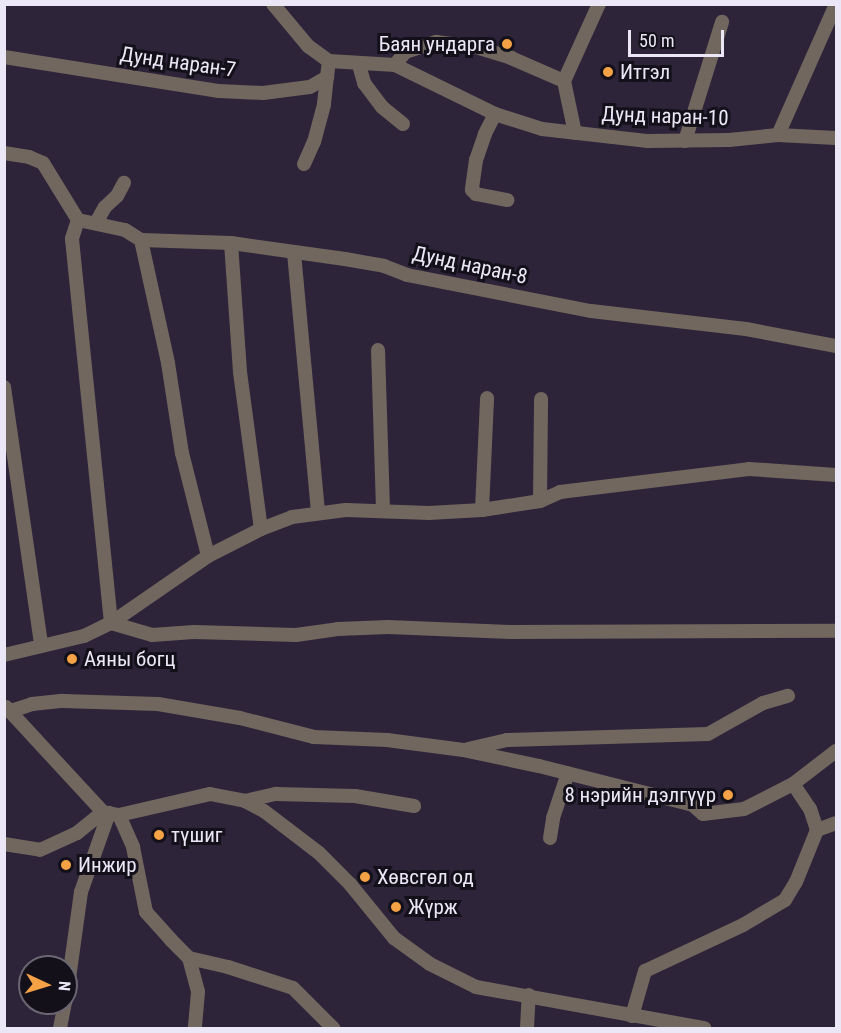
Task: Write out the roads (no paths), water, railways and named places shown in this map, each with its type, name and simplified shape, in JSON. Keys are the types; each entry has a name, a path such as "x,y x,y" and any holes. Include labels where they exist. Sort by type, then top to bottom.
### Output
{"street":[{"path":"273,4 308,46 329,61 359,65 395,65 405,52 426,43 452,43 511,58 564,81"},
{"path":"575,133 564,81 599,4"},
{"path":"778,135 836,4"},
{"path":"685,141 722,22"},
{"name":"Дунд наран-7","path":"4,57 219,91 263,93 310,87 327,77"},
{"path":"304,164 314,142 324,104 329,61"},
{"path":"359,65 364,83 382,107 404,124"},
{"name":"Дунд наран-10","path":"395,65 495,114 542,129 648,141 778,135 837,138"},
{"path":"495,114 484,134 476,160 472,190 476,194 507,200"},
{"path":"4,153 29,157 43,163 78,220 72,239 111,623"},
{"path":"96,223 105,207 117,196 124,183"},
{"name":"Дунд наран-8","path":"78,220 125,230 141,240 231,243 384,266 407,275 591,311 747,329 837,346"},
{"path":"141,240 168,363 182,453 208,556"},
{"path":"231,243 240,372 261,529"},
{"path":"294,253 318,513"},
{"path":"378,350 383,511"},
{"path":"4,387 41,645"},
{"path":"482,510 487,398"},
{"path":"540,501 541,399"},
{"path":"4,654 84,636 111,623 208,556 261,529 292,517 346,510 482,510 540,501 560,492 749,469 837,475"},
{"path":"111,623 152,635 194,632 296,635 338,629 388,627 510,632 837,631"},
{"path":"463,750 507,740 708,734 763,704 788,696"},
{"path":"8,708 63,701 158,704 240,718 314,737 387,740 463,750 568,773 693,805 703,814 744,809 793,784 837,751"},
{"path":"8,708 110,813 133,847 146,912 189,958 198,992 195,1029"},
{"path":"550,838 553,818 568,773"},
{"path":"627,1020 645,971 743,925 785,900 796,882 817,830 810,809 793,784"},
{"path":"4,844 40,850 110,813 210,794 245,801 264,811 319,853 350,884 394,938 430,964 476,987 529,995 627,1020 704,1029"},
{"path":"245,801 276,794 355,796 414,806"},
{"path":"72,955 81,892 110,813"},
{"path":"817,830 837,823"},
{"path":"189,958 228,967 293,988 333,1029"},
{"path":"527,1029 529,995"}],"place":[{"name":"Баян ундарга","path":"507,44"},
{"name":"Итгэл","path":"608,72"},
{"name":"Аяны богц","path":"72,659"},
{"name":"8 нэрийн дэлгүүр","path":"728,795"},
{"name":"түшиг","path":"159,835"},
{"name":"Инжир","path":"66,865"},
{"name":"Хөвсгөл од","path":"365,877"},
{"name":"Жүрж","path":"396,907"}]}
